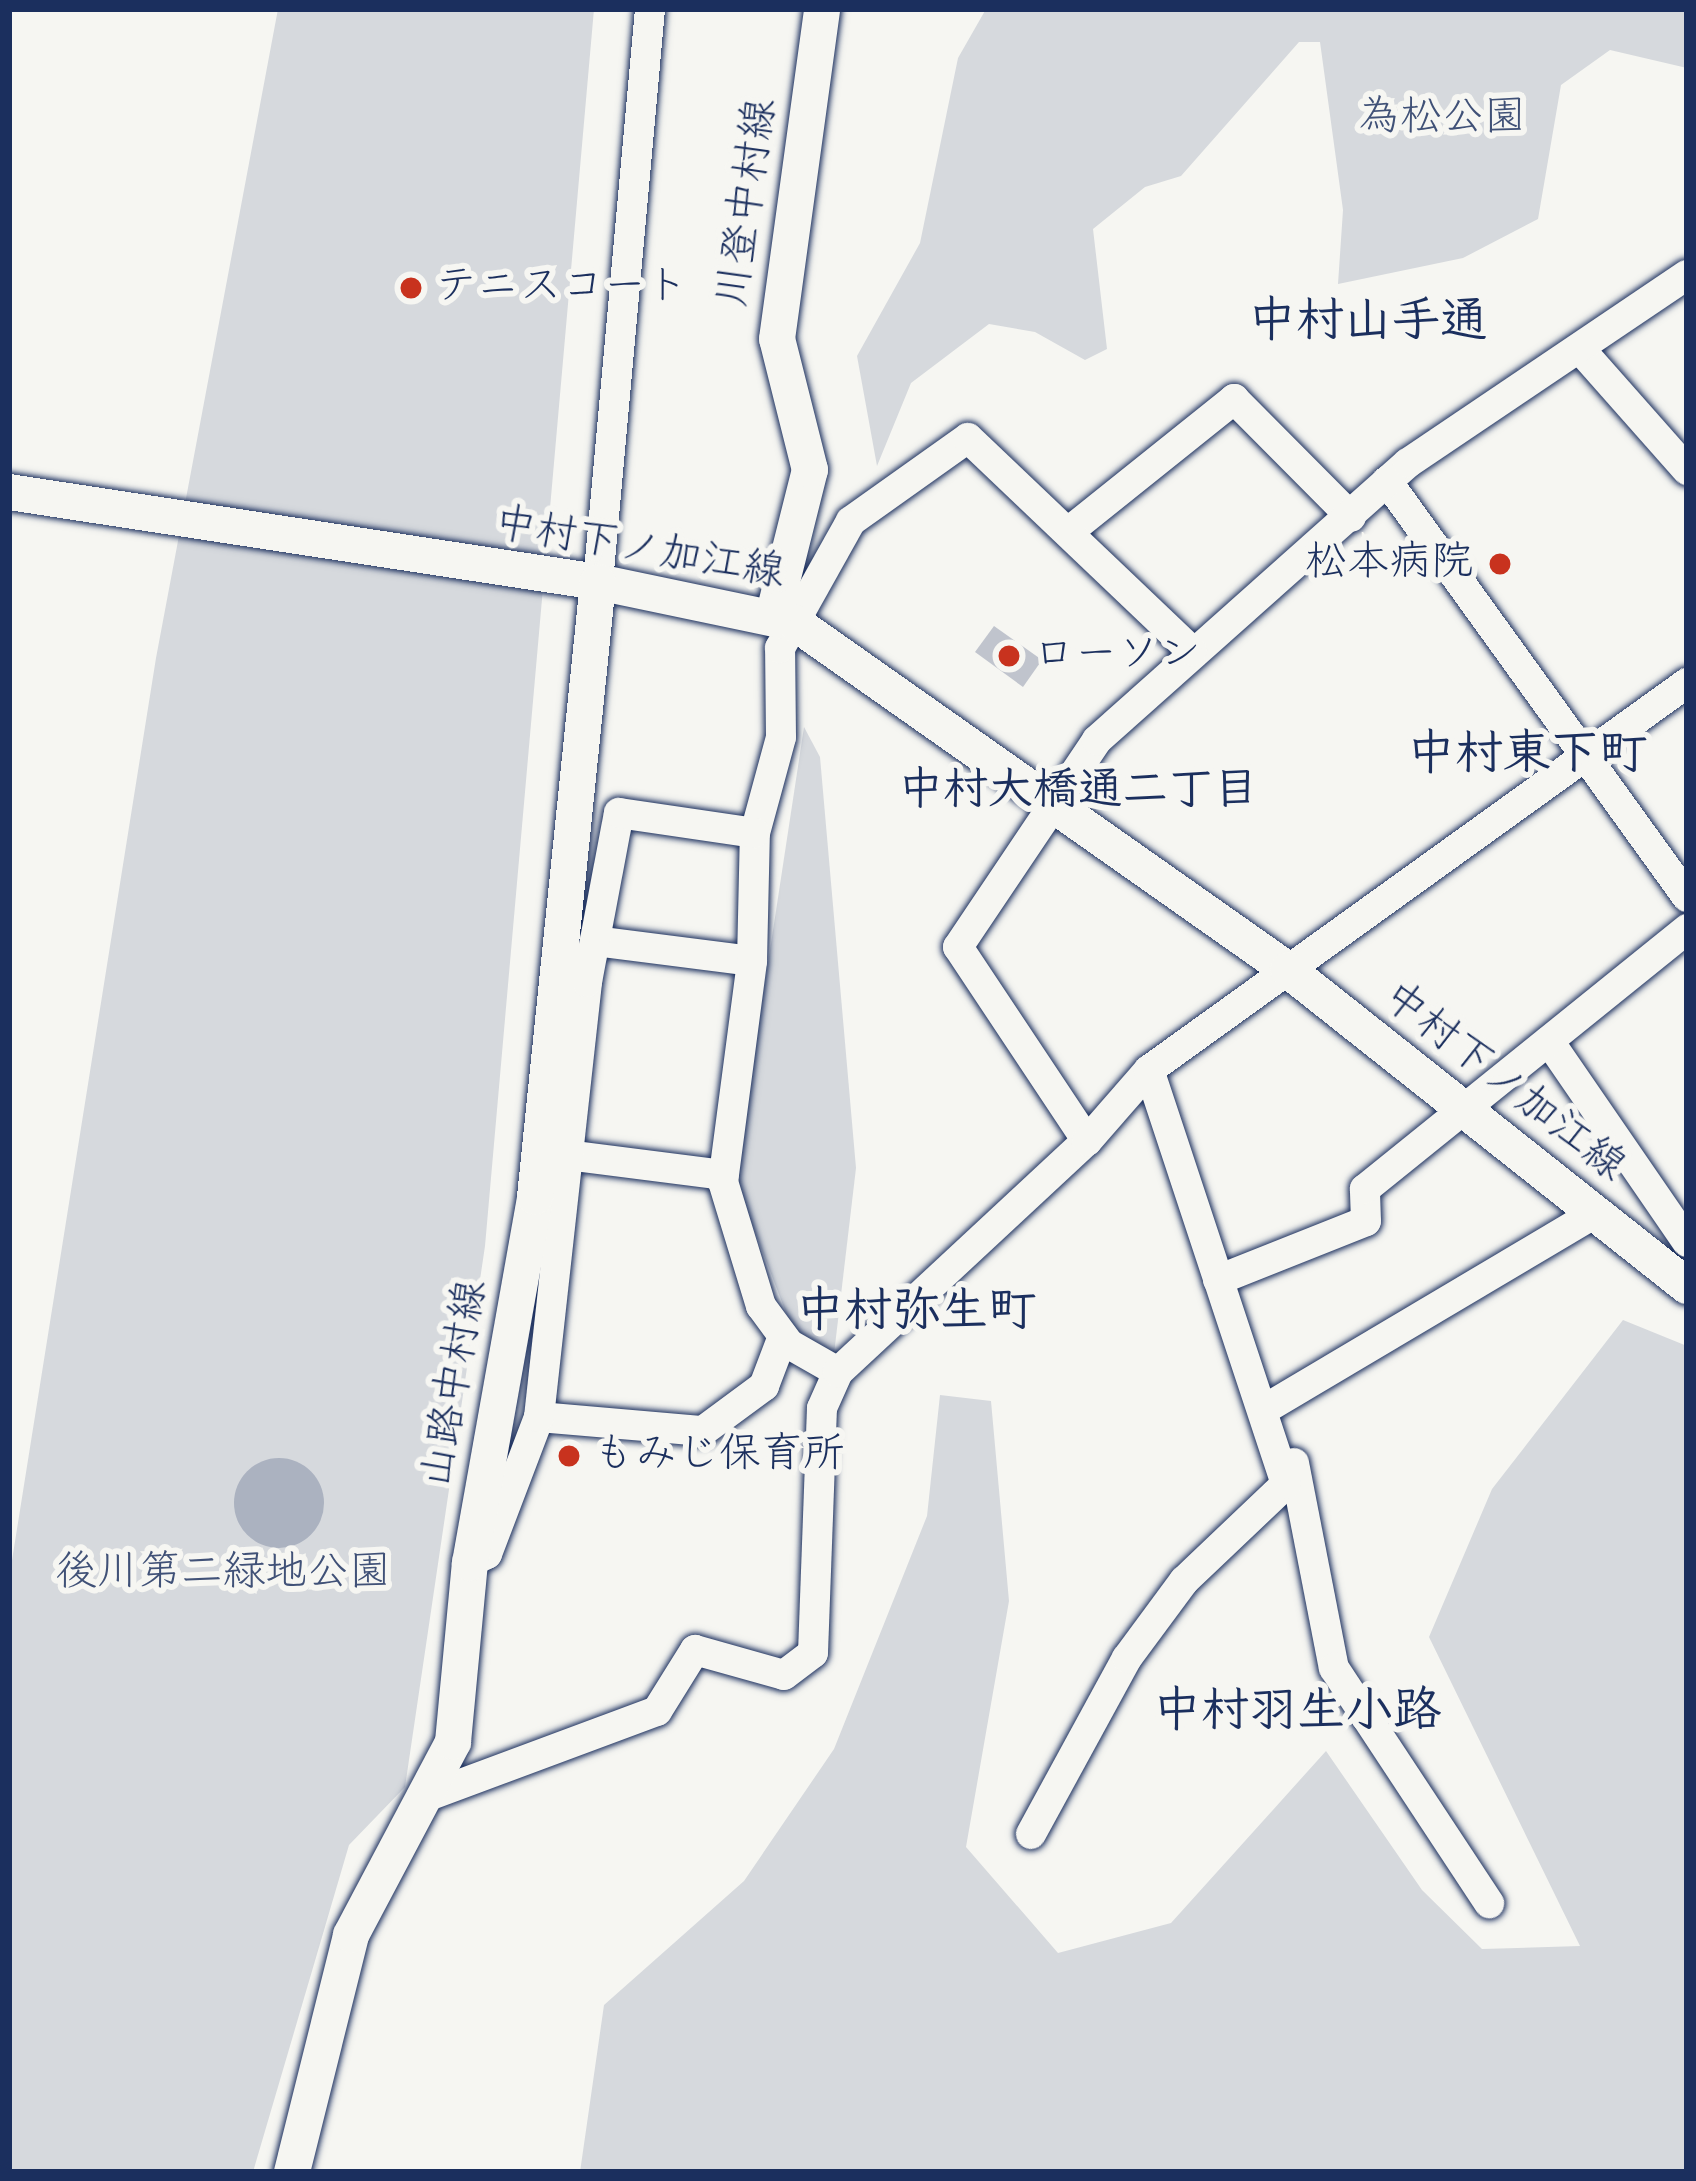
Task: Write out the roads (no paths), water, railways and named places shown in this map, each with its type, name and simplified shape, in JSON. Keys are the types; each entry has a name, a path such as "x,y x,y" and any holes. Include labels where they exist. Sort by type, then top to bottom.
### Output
{"main road":[{"name":"川登中村線","path":"784,620 810,470 777,339 822,9"},
{"name":"中村下ノ加江線","path":"9,492 585,581 784,620 1288,970 1594,1213 1683,1262"},
{"name":"山路中村線","path":"292,2172 351,1935 431,1795 453,1742 470,1563 535,1197 585,581"}],"street":[{"path":"585,581 650,9"},
{"path":"1088,1141 958,947 1052,805 1097,740 1387,481 1687,275"},
{"path":"1580,350 1687,470"},
{"path":"1072,530 1234,399 1351,517"},
{"path":"838,1372 783,1336 761,1306 724,1175 752,962 755,833 781,737 784,620 851,520 956,441 980,442 1192,651"},
{"path":"1387,481 1687,897"},
{"path":"431,1795 657,1712 695,1650 784,1675 812,1653 822,1408 838,1372 1088,1141 1149,1070 1687,683"},
{"path":"470,1563 487,1554 539,1417 595,941 619,813 755,833"},
{"path":"1218,1280 1366,1221 1365,1189 1687,929"},
{"path":"595,941 752,962"},
{"path":"1549,1041 1683,1262"},
{"path":"1031,1834 1127,1658 1184,1581 1286,1484 1265,1409 1149,1070"},
{"path":"567,1155 724,1175"},
{"path":"1265,1409 1594,1213"},
{"path":"539,1417 703,1431 764,1386 783,1336"},
{"path":"1282,1463 1300,1462 1334,1668 1489,1903"}],"place":[{"name":"テニスコート","path":"411,288"},
{"name":"松本病院","path":"1500,564"},
{"name":"ローソン","path":"1009,656"},
{"name":"もみじ保育所","path":"569,1456"}],"district":[{"name":"中村山手通","path":"1368,324"},
{"name":"中村東下町","path":"1527,757"},
{"name":"中村大橋通二丁目","path":"1078,793"},
{"name":"中村弥生町","path":"916,1314"},
{"name":"中村羽生小路","path":"1297,1714"}],"park label":[{"name":"為松公園","path":"1442,119"},
{"name":"後川第二緑地公園","path":"223,1574"}]}
